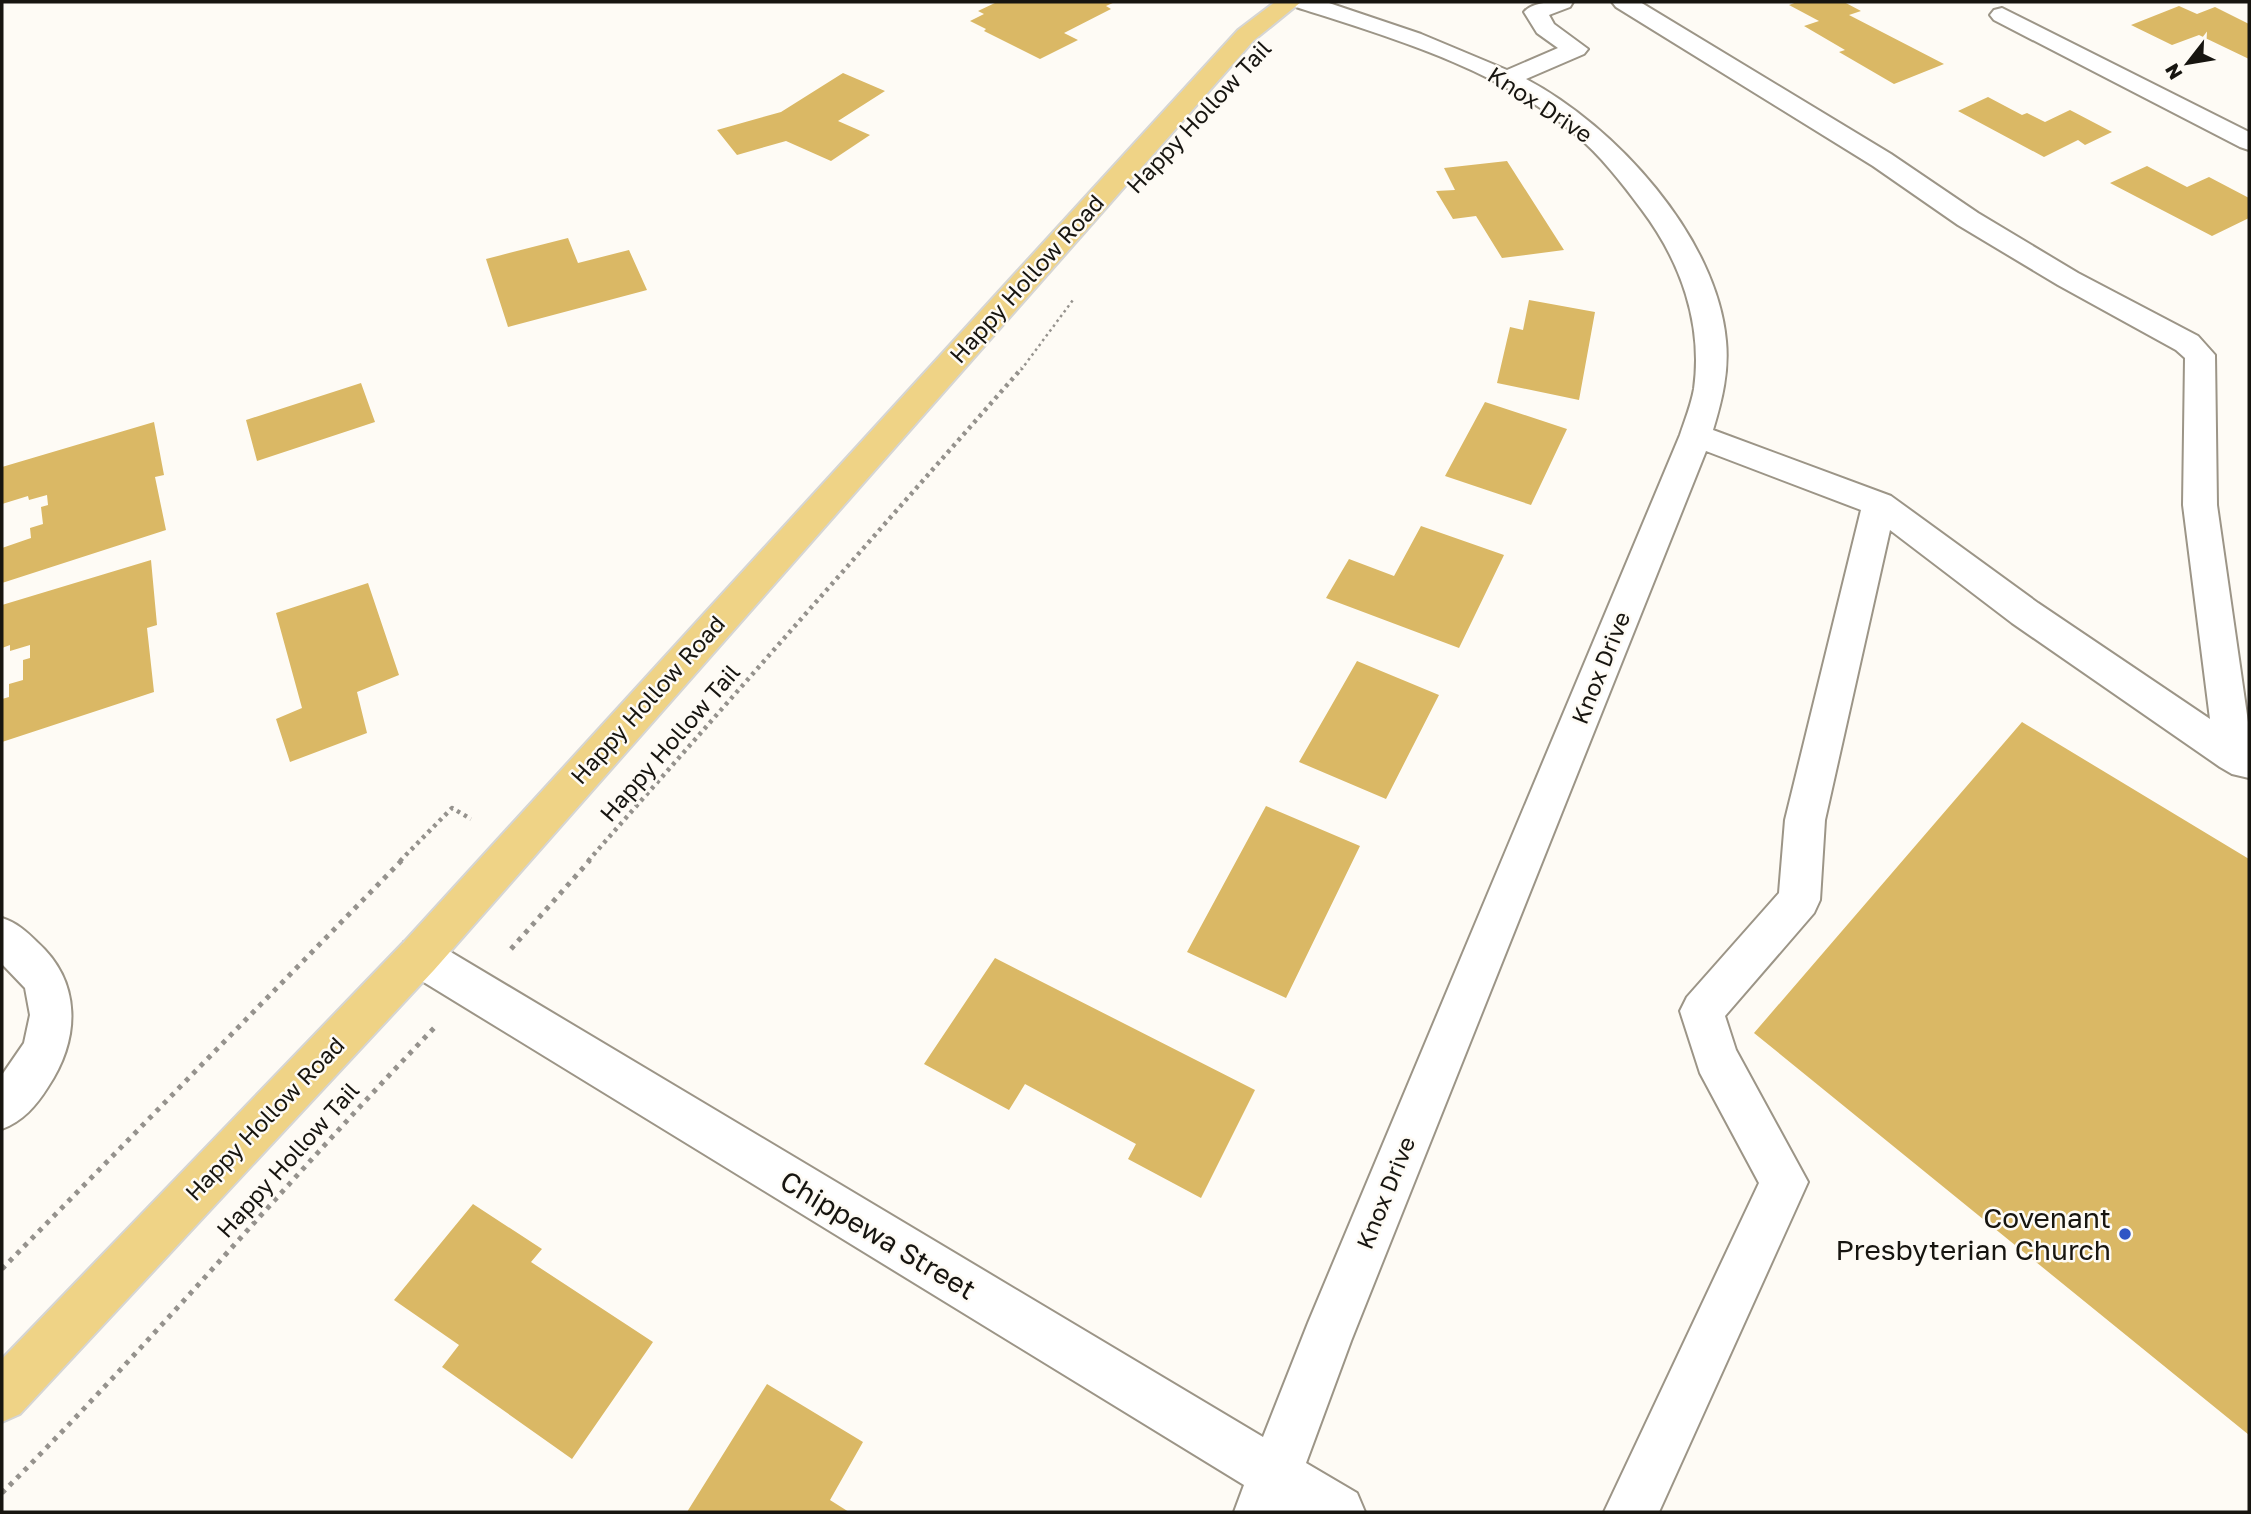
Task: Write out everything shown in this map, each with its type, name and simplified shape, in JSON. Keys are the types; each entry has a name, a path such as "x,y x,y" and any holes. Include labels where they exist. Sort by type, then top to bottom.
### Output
{"main road":[{"name":"Happy Hollow Road","path":"2,1396 419,956 1246,35 1289,2"}],"street":[{"name":"Knox Drive","path":"1269,1494 1326,1341 1696,435 1709,389 1712,337 1704,297 1687,258 1645,195 1613,157 1582,127 1506,79 1427,44 1304,2"},
{"path":"1506,79 1576,48 1545,28 1536,12 1562,2"},
{"path":"1624,2 1882,160 1968,219 2068,279 2187,343 2200,355 2200,505 2241,760"},
{"path":"2001,15 2249,142"},
{"path":"1696,435 1878,504 2025,613 2241,760"},
{"path":"1631,1512 1784,1182 1716,1058 1702,1011 1799,900 1805,820 1878,504"},
{"path":"2,937 42,977 53,1007 46,1047 25,1085 2,1107"},
{"name":"Chippewa Street","path":"419,956 1269,1494 1338,1512"}],"path":[{"name":"Happy Hollow Tail","path":"2,1493 152,1338 384,1079 473,989 577,875 1010,383 1037,351 1078,292"},
{"path":"2,1269 452,808 577,875"}],"building":[{"path":"997,2 1115,2 1106,6 1111,9 1064,33 1078,40 1040,59 984,31 986,29 970,21 984,14 978,11"},
{"path":"1797,2 1844,2 1861,11 1849,15 1944,64 1894,84 1839,52 1845,50 1804,26 1819,21 1789,5"},
{"path":"2179,6 2197,14 2215,7 2249,24 2249,59 2199,35 2172,45 2131,25"},
{"path":"843,73 885,91 838,121 870,135 831,161 786,141 737,155 717,130 781,112"},
{"path":"1988,97 2022,115 2027,113 2045,122 2070,110 2112,132 2085,145 2078,140 2044,157 1958,111"},
{"path":"1507,161 1564,250 1502,258 1476,216 1453,219 1436,191 1455,190 1444,168"},
{"path":"2147,166 2187,187 2209,177 2249,198 2249,218 2212,236 2110,183"},
{"path":"568,238 578,263 629,250 647,290 508,327 486,259"},
{"path":"1529,300 1595,312 1579,400 1497,383 1510,327 1523,330"},
{"path":"361,383 375,422 257,461 246,420"},
{"path":"1485,402 1567,429 1531,505 1445,476"},
{"path":"154,422 164,475 155,477 166,530 2,583 2,548 31,538 30,528 43,524 41,507 48,505 47,495 29,500 28,496 2,504 2,467"},
{"path":"1421,526 1504,555 1459,648 1326,598 1349,559 1394,576"},
{"path":"151,560 157,625 147,628 154,692 2,742 2,699 9,697 9,684 23,680 23,660 30,658 30,645 10,651 10,645 2,648 2,605"},
{"path":"368,583 399,675 357,692 367,733 290,762 276,719 302,708 276,613"},
{"path":"1357,661 1439,695 1386,799 1299,762"},
{"name":"Covenant Presbyterian Church","path":"2022,722 2249,859 2249,1435 1754,1033"},
{"path":"1266,806 1360,846 1286,998 1187,952"},
{"path":"995,958 1255,1090 1201,1198 1128,1159 1136,1144 1025,1084 1009,1110 924,1064"},
{"path":"473,1204 542,1249 531,1262 653,1342 572,1459 442,1367 459,1345 394,1300"},
{"path":"767,1384 863,1442 830,1500 849,1512 687,1512"}],"place":[{"name":"Covenant Presbyterian Church","path":"2125,1234"}]}
